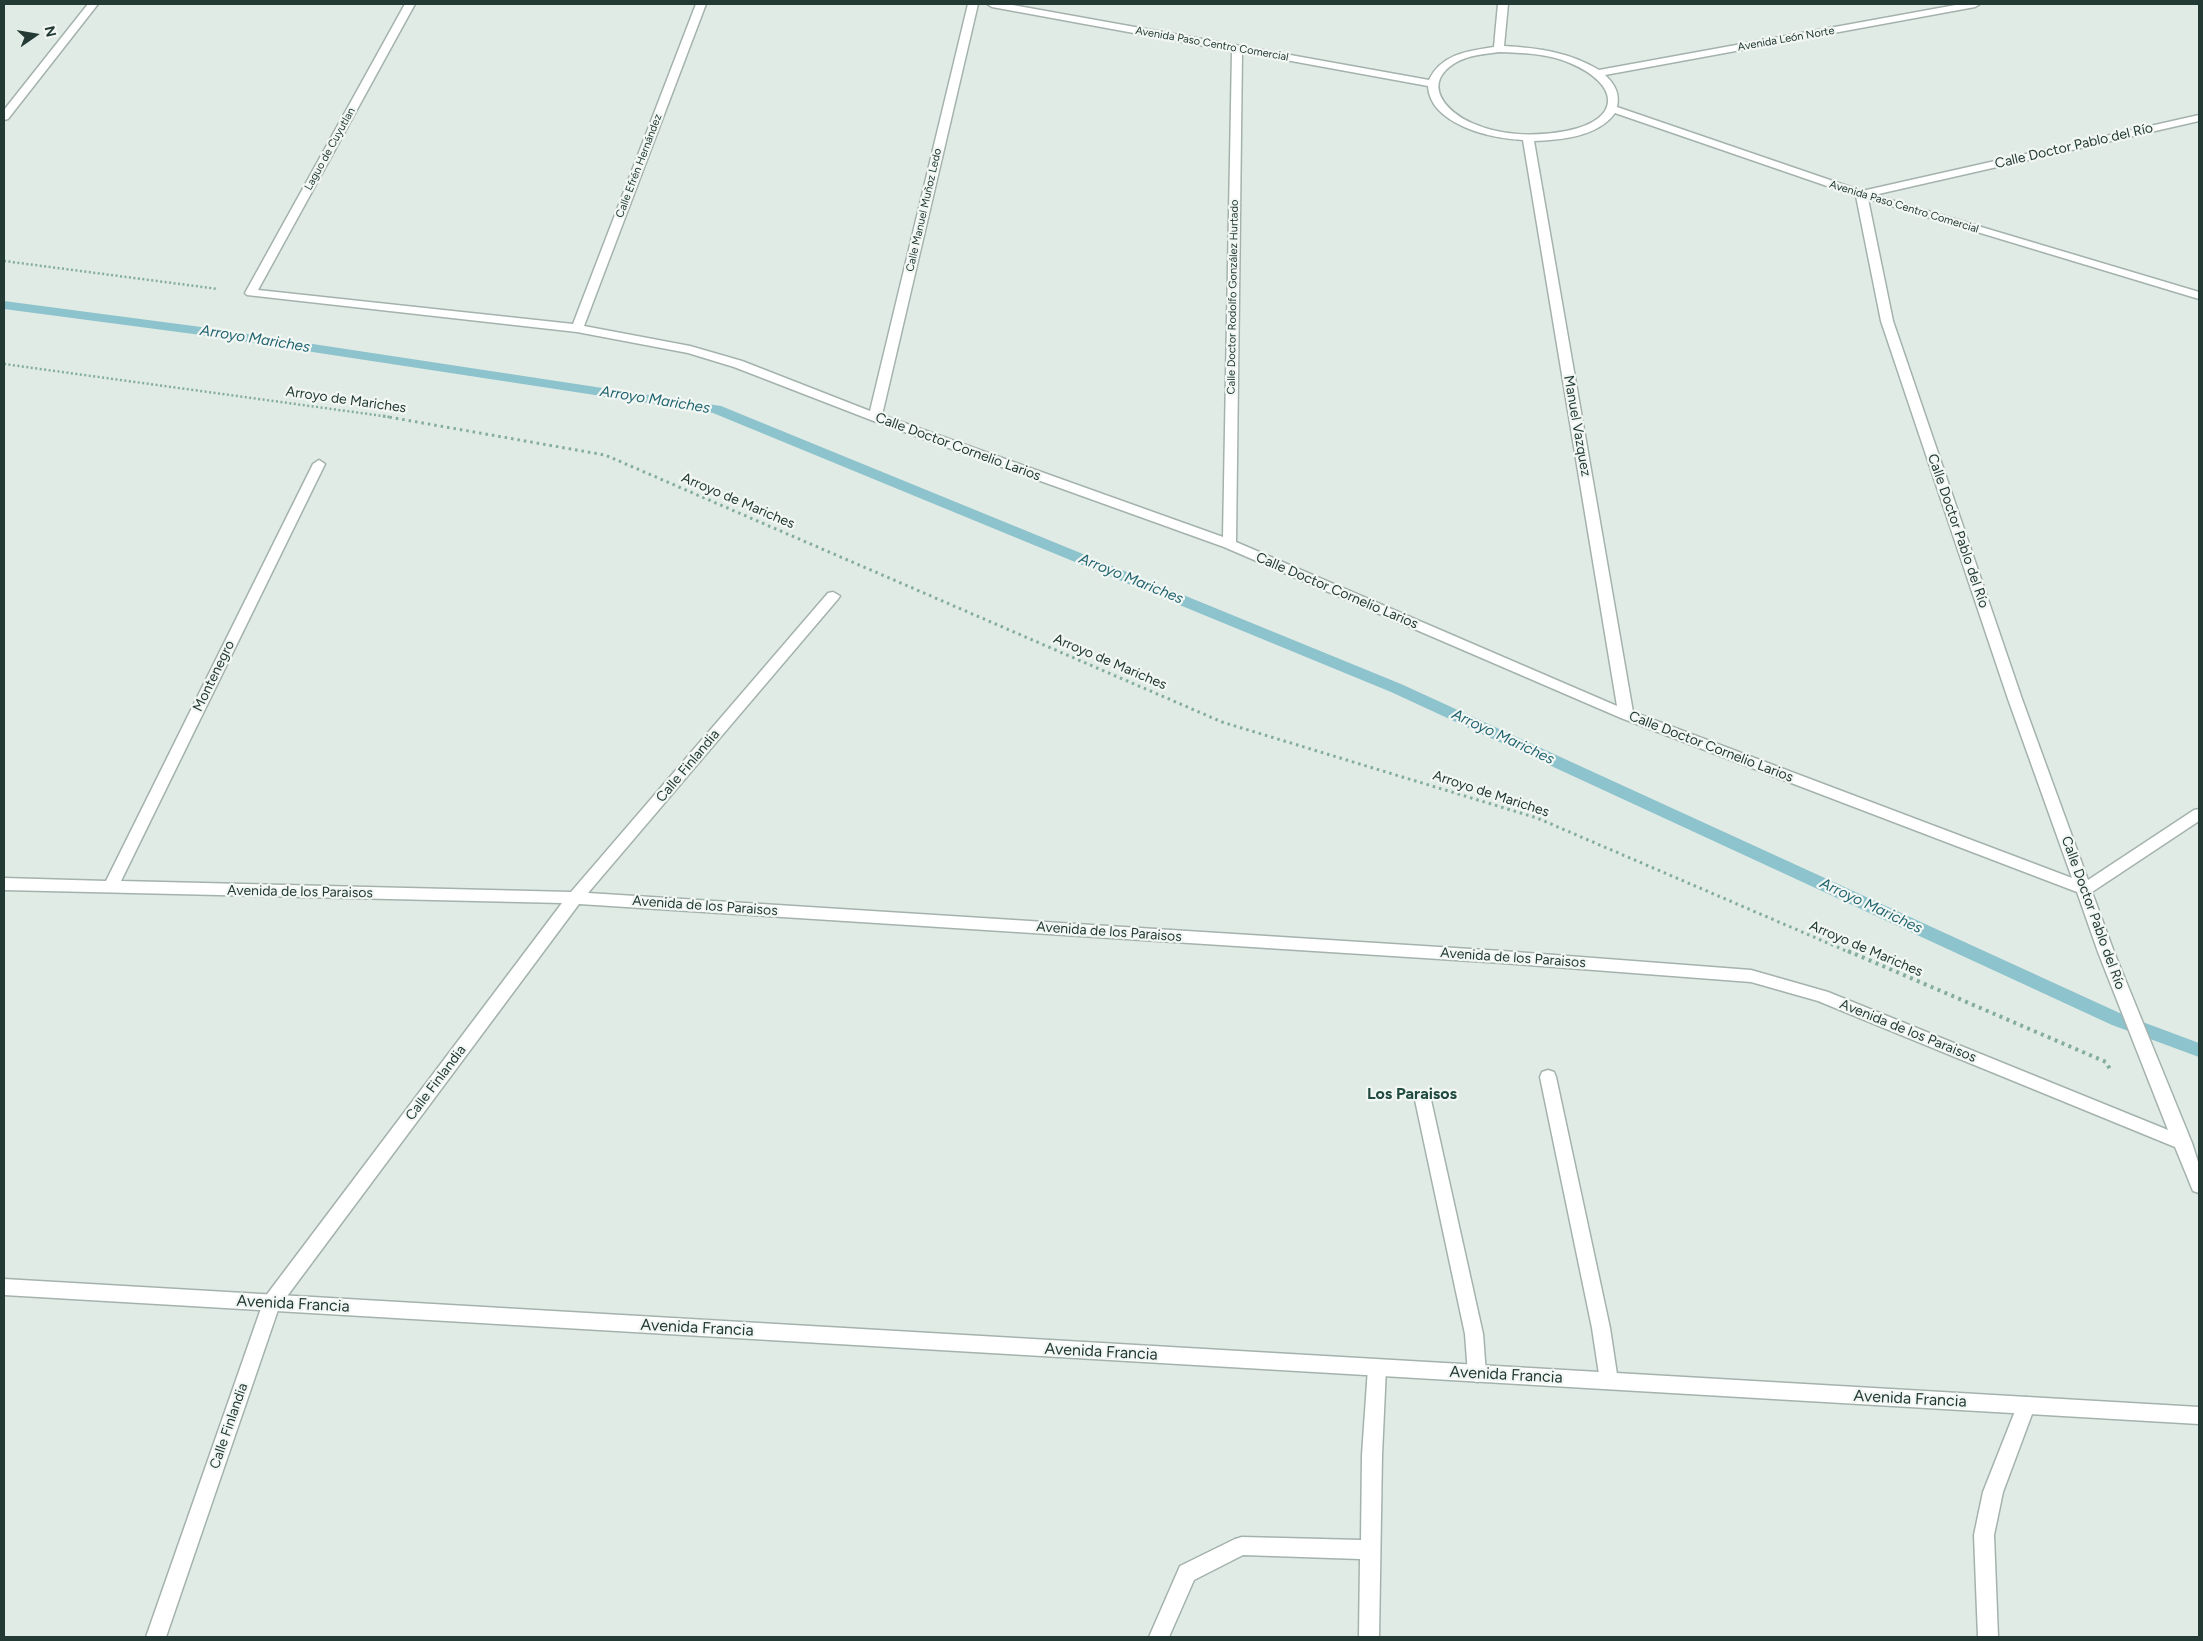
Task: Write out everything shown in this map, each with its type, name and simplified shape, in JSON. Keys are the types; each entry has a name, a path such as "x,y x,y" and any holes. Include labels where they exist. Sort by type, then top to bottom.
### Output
{"street":[{"path":"4,118 93,4"},
{"name":"Laguo de Cuyutlan","path":"251,293 410,4"},
{"name":"Calle Efrén Hernández","path":"577,328 701,4"},
{"name":"Calle Manuel Muñoz Ledo","path":"875,417 973,4"},
{"name":"Avenida Paso Centro Comercial","path":"992,4 1432,84"},
{"path":"1499,49 1502,4"},
{"name":"Avenida León Norte","path":"1598,74 1975,4"},
{"name":"Calle Doctor Rodolfo González Hurtado","path":"1229,544 1237,49"},
{"path":"1499,49 1527,50 1554,54 1578,62 1598,74 1609,85 1614,97 1612,110 1601,122 1582,131 1557,136 1528,138 1497,134 1469,126 1448,114 1435,99 1432,84 1438,71 1453,61 1473,53 1499,49"},
{"name":"Avenida Paso Centro Comercial","path":"1612,110 1861,194 2199,296"},
{"name":"Calle Doctor Pablo del Río","path":"2199,118 1861,194 1887,321 2015,698 2106,952 2199,1186"},
{"name":"Manuel Vazquez","path":"1528,138 1626,715"},
{"path":"251,293 577,328"},
{"name":"Calle Doctor Cornelio Larios","path":"577,328 690,350 738,364 875,417 1229,544 1626,715 2085,889"},
{"name":"Montenegro","path":"110,888 319,464"},
{"name":"Calle Finlandia","path":"156,1637 271,1303 576,898 833,596"},
{"path":"2085,889 2199,814"},
{"name":"Avenida de los Paraisos","path":"4,884 576,898 1531,959 1751,976 1822,996 2183,1143"},
{"path":"1548,1077 1601,1328 1609,1381"},
{"path":"1423,1100 1474,1334 1477,1374"},
{"name":"Avenida Francia","path":"4,1287 2199,1416"},
{"path":"1369,1637 1372,1455 1377,1368"},
{"path":"1988,1637 1984,1535 1993,1492 2026,1406"},
{"path":"1160,1637 1187,1573 1242,1546 1370,1550"}],"path":[{"path":"4,261 251,293"},
{"name":"Arroyo de Mariches","path":"4,364 357,411 605,455 1222,722 1538,818 2106,1062 2148,1128"}],"waterway":[{"name":"Arroyo Mariches","path":"4,305 201,331 716,409 1396,688 2118,1020 2199,1050"}],"district":[{"name":"Los Paraisos","path":"1412,1094"}]}
